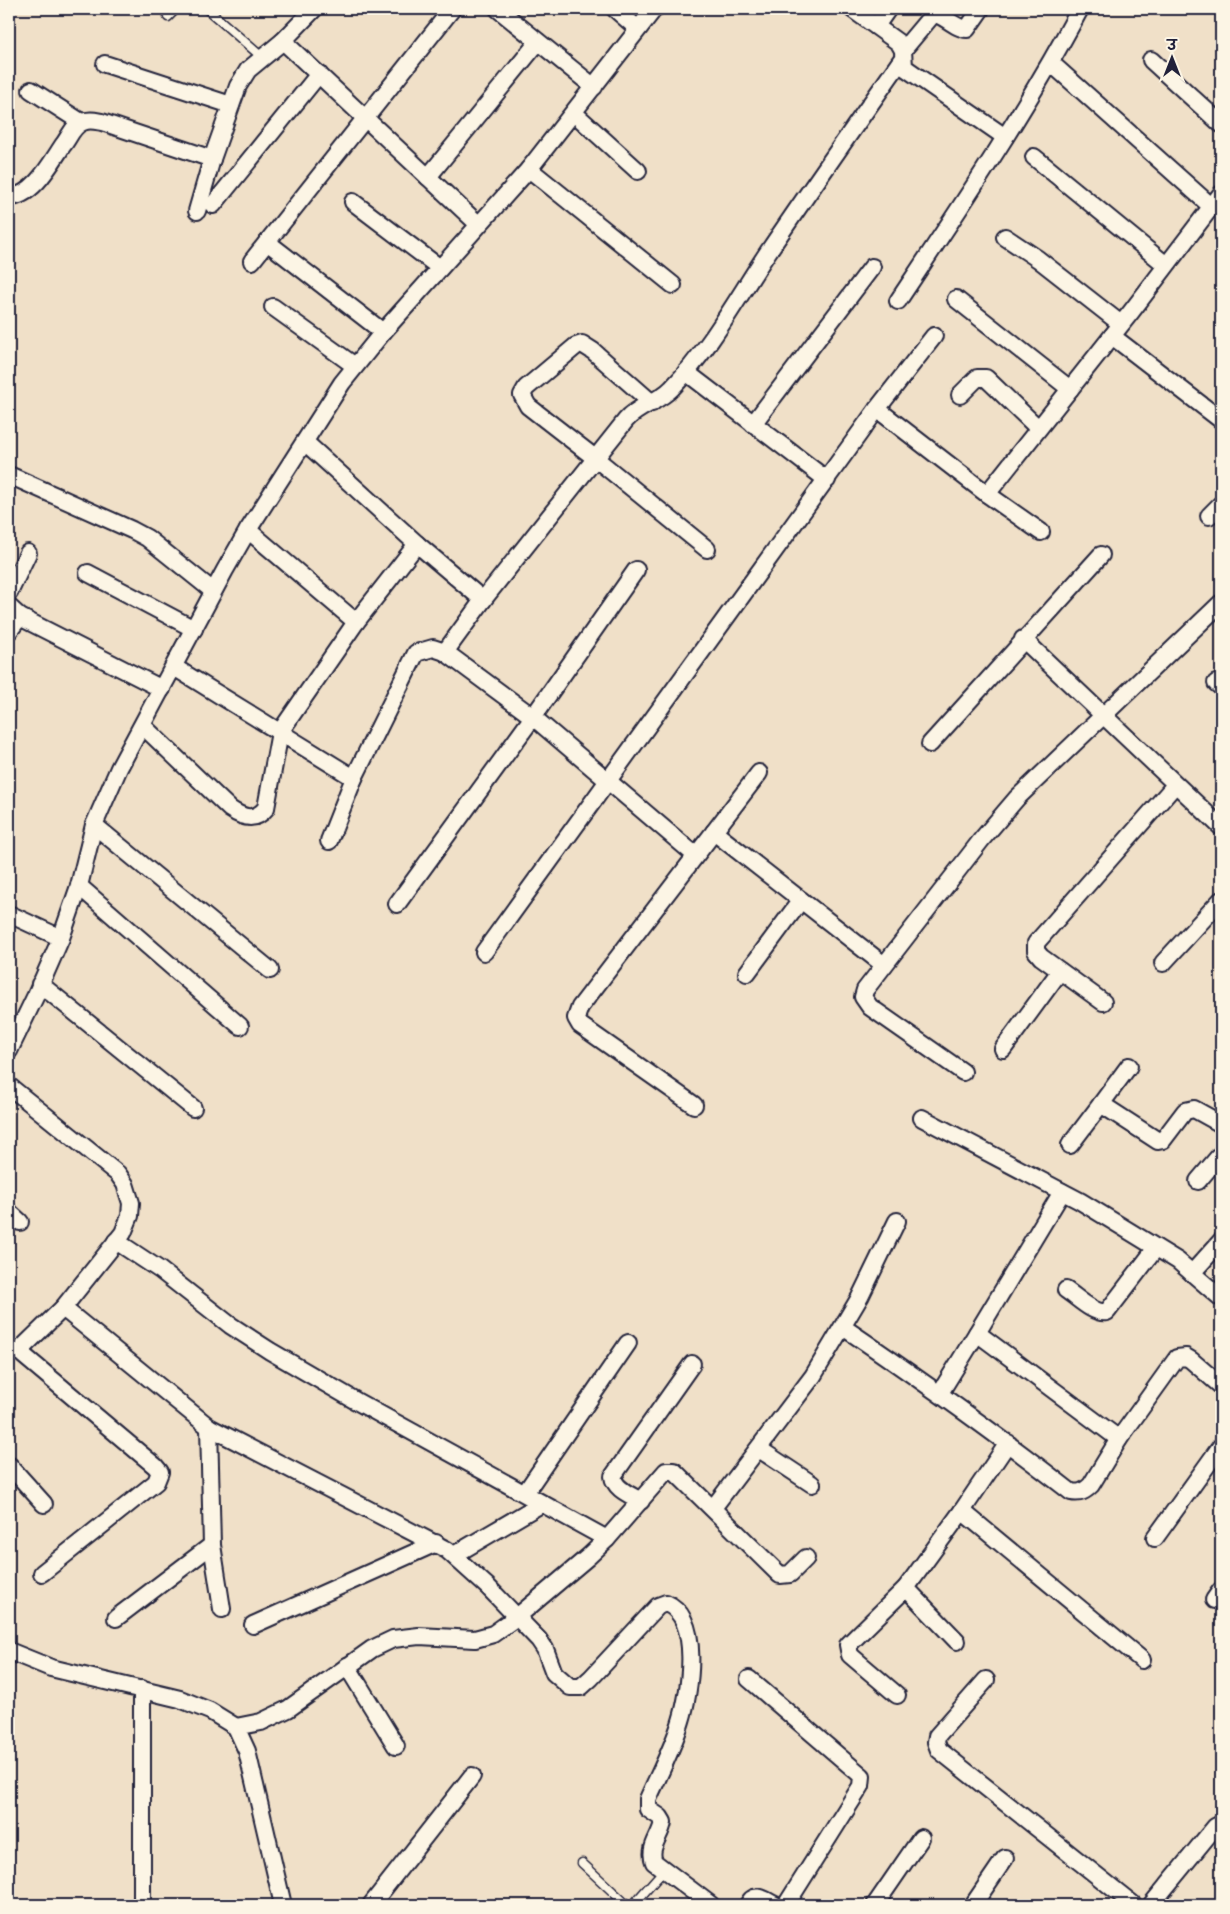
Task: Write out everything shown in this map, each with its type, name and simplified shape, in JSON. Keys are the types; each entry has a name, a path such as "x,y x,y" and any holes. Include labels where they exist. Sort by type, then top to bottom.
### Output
{"street":[{"path":"197,211 212,159 231,105 243,78 314,9"},
{"path":"252,261 367,119 452,9"},
{"path":"498,9 594,88"},
{"path":"615,9 638,29"},
{"path":"9,1051 61,938 79,886 94,824 119,768 194,630 213,591 248,530 306,443 324,410 355,366 478,224 529,169 654,9"},
{"path":"852,9 899,43 904,67 1006,137"},
{"path":"876,26 888,9"},
{"path":"445,652 483,600 632,413 652,403 671,390 686,372 714,335 817,178 902,54 934,13 963,29 967,29 981,9"},
{"path":"898,300 1006,137 1051,64 1080,9"},
{"path":"283,41 478,224"},
{"path":"428,177 538,42"},
{"path":"1151,60 1221,124"},
{"path":"105,64 231,105"},
{"path":"987,494 1117,330 1216,200 1051,64"},
{"path":"212,205 319,74"},
{"path":"31,90 81,122"},
{"path":"574,113 638,171"},
{"path":"9,196 24,194 39,179 72,131 81,122 91,120 212,159"},
{"path":"1034,158 1166,265"},
{"path":"529,169 673,286"},
{"path":"354,202 440,268"},
{"path":"1005,237 1038,258 1117,330 1221,420"},
{"path":"268,242 383,332"},
{"path":"754,424 872,267"},
{"path":"956,299 1070,389"},
{"path":"273,307 355,366"},
{"path":"484,952 607,779 877,409 934,336"},
{"path":"652,403 593,351 582,344 576,346 526,388 522,395 528,406 707,549"},
{"path":"686,372 827,480"},
{"path":"960,395 977,378 986,378 1038,428"},
{"path":"877,409 987,494 1041,532"},
{"path":"306,443 417,544 483,600"},
{"path":"9,476 147,538 213,591"},
{"path":"1209,516 1221,504"},
{"path":"248,530 356,622"},
{"path":"143,726 230,809 243,818 260,814 266,808 280,732 356,622 417,544"},
{"path":"9,593 28,553"},
{"path":"930,744 1101,555"},
{"path":"397,904 533,717 636,570"},
{"path":"88,573 194,630"},
{"path":"963,1072 866,1003 863,997 865,990 1000,817 1102,715 1221,603"},
{"path":"9,630 14,612 162,689"},
{"path":"1023,639 1175,785 1221,826"},
{"path":"329,842 354,778 416,653 422,649 433,648 445,652 533,717 695,855"},
{"path":"174,667 354,778"},
{"path":"694,1105 580,1025 576,1018 580,1007 759,773"},
{"path":"1103,1002 1040,957 1036,951 1036,943 1175,785"},
{"path":"94,824 270,970"},
{"path":"714,832 884,965"},
{"path":"79,886 240,1026"},
{"path":"747,973 801,900"},
{"path":"1164,963 1221,900"},
{"path":"9,914 61,938"},
{"path":"1003,1049 1060,971"},
{"path":"40,984 193,1108"},
{"path":"1070,1145 1129,1066"},
{"path":"9,1086 118,1174 125,1184 131,1203 130,1216 123,1233 63,1308 23,1347 25,1358 156,1466 160,1472 156,1482 42,1573"},
{"path":"1101,1104 1158,1141 1162,1140 1184,1111 1189,1109 1194,1109 1221,1124"},
{"path":"922,1118 1062,1192 1156,1248 1192,1273 1221,1298"},
{"path":"1198,1182 1221,1154"},
{"path":"940,1393 1062,1192"},
{"path":"713,1508 759,1450 813,1376 843,1328 871,1277 896,1220"},
{"path":"116,1241 160,1270 230,1325 270,1351 356,1401 607,1539"},
{"path":"1192,1273 1221,1241"},
{"path":"1066,1290 1096,1310 1107,1312 1156,1248"},
{"path":"63,1308 209,1427 454,1555 518,1616 542,1643 554,1673 563,1683 575,1689 590,1678 658,1606 666,1603 672,1606 683,1619 691,1655 683,1712 648,1805 648,1809 663,1822 652,1853 654,1862 711,1905"},
{"path":"843,1328 940,1393 1071,1492 1077,1493 1087,1490 1092,1484 1119,1439 1177,1358 1186,1357 1191,1360 1221,1386"},
{"path":"977,1333 1119,1439"},
{"path":"525,1493 628,1343"},
{"path":"641,1501 617,1486 613,1482 613,1476 692,1364"},
{"path":"209,1427 212,1545 222,1609"},
{"path":"896,1695 850,1655 847,1648 906,1588 962,1511 1008,1443"},
{"path":"1155,1538 1221,1446"},
{"path":"759,1450 812,1484"},
{"path":"9,1465 44,1504"},
{"path":"236,1727 261,1722 288,1709 372,1648 393,1639 419,1636 482,1638 493,1634 518,1616 607,1539 664,1472 670,1470 674,1471 713,1508 780,1575 790,1574 806,1558"},
{"path":"454,1555 541,1504"},
{"path":"962,1511 1142,1660"},
{"path":"253,1625 436,1544"},
{"path":"116,1618 212,1545"},
{"path":"906,1588 957,1641"},
{"path":"9,1651 51,1668 180,1699 210,1711 236,1727 247,1752 283,1905"},
{"path":"347,1666 396,1746"},
{"path":"750,1679 862,1776 861,1786 786,1905"},
{"path":"986,1680 937,1736 936,1742 939,1750 1134,1905"},
{"path":"142,1689 142,1905"},
{"path":"371,1905 472,1776"},
{"path":"1151,1905 1215,1827 1221,1824"},
{"path":"875,1905 921,1838"},
{"path":"974,1905 1005,1858"},
{"path":"748,1905 750,1901 757,1897 775,1905"}],"lane":[{"path":"168,17 176,9"},
{"path":"207,9 263,58"},
{"path":"582,1863 627,1905"},
{"path":"633,1905 664,1870"}]}
